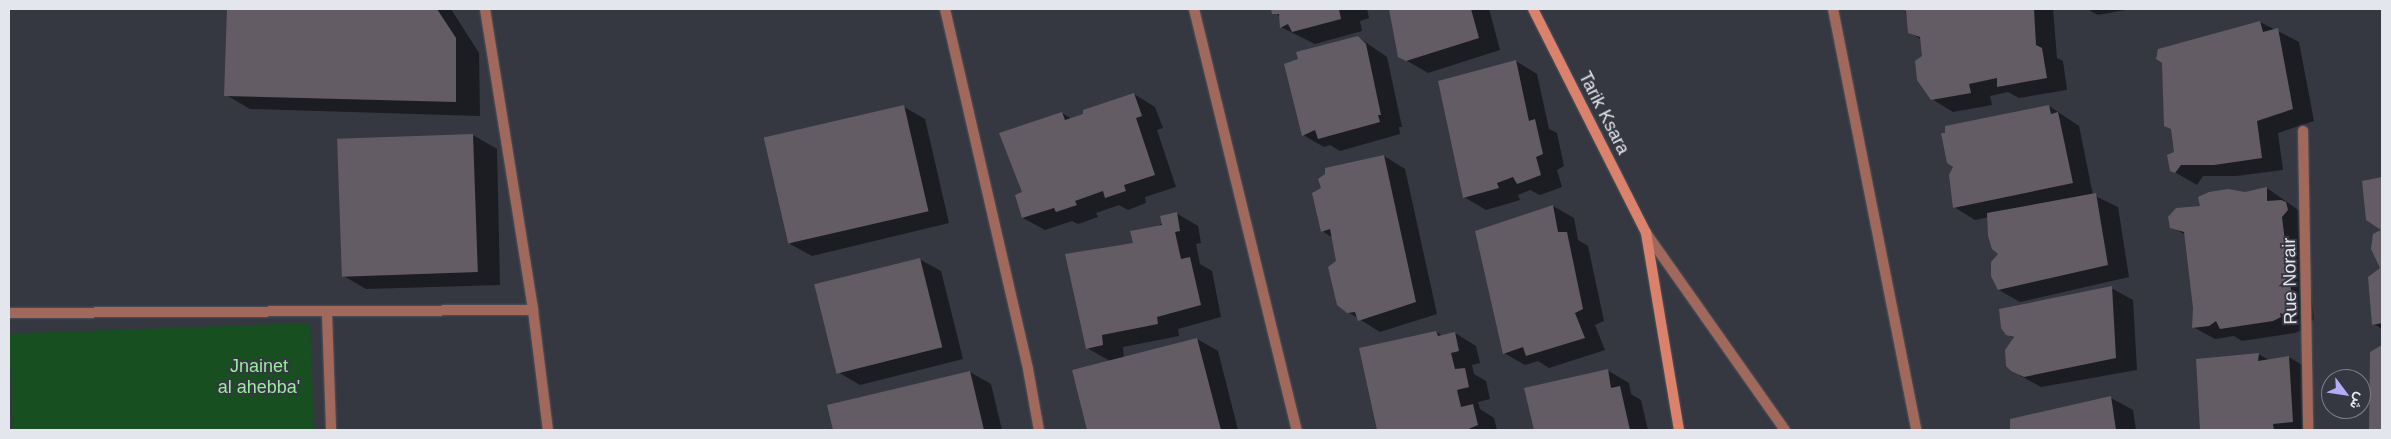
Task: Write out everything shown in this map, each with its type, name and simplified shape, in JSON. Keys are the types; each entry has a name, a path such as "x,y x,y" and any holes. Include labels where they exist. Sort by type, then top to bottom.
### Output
{"main road":[{"name":"Tarik Ksara","path":"1534,9 1646,233 1679,430"}],"street":[{"path":"485,9 533,310 548,430"},
{"path":"945,9 1040,430"},
{"path":"1194,9 1297,430"},
{"path":"1833,9 1916,430"},
{"name":"Rue Norair","path":"2303,131 2308,430"},
{"path":"1646,233 1785,430"},
{"path":"9,313 327,313 533,310"},
{"path":"327,313 331,430"}],"green space":[{"name":"Jnainet al ahebba'","path":"310,323 314,430 13,430 9,334"}],"building":[{"path":"227,9 437,9 456,38 456,102 224,96"},
{"path":"1271,9 1339,9 1341,19 1292,32 1288,24 1280,28 1279,14 1272,14"},
{"path":"1389,9 1471,9 1479,38 1406,61 1398,57"},
{"path":"1903,9 2034,9 2036,45 2042,48 2047,78 1997,87 1997,78 1969,84 1971,93 1931,100 1917,80 1915,61 1922,56 1920,37 1908,33 1906,11"},
{"path":"2260,21 2263,32 2278,28 2293,109 2257,121 2262,158 2214,165 2181,165 2175,173 2170,171 2167,155 2174,152 2171,129 2164,126 2162,63 2156,59 2158,49"},
{"path":"1358,36 1366,44 1381,115 1378,115 1380,122 1318,139 1315,130 1302,136 1284,64 1298,59 1296,52"},
{"path":"1516,60 1529,121 1535,119 1543,154 1536,157 1541,175 1517,184 1513,177 1497,183 1499,188 1463,198 1438,81"},
{"path":"1134,93 1142,116 1136,118 1155,175 1124,185 1126,191 1105,198 1103,191 1075,201 1077,205 1056,212 1054,208 1022,218 1015,195 1022,192 999,133 1062,112 1065,120 1083,114 1083,110"},
{"path":"904,105 929,211 788,244 764,137"},
{"path":"2049,105 2051,114 2058,112 2073,183 1953,208 1949,175 1953,167 1947,163 1941,133 1945,133 1945,126"},
{"path":"473,134 478,272 342,277 337,139"},
{"path":"1384,155 1416,302 1358,321 1355,312 1347,313 1337,305 1328,267 1336,261 1330,229 1321,232 1312,193 1321,188 1318,179 1325,174 1325,168"},
{"path":"2382,177 2382,323 2372,325 2368,277 2380,268 2371,249 2373,234 2381,230 2366,220 2362,181"},
{"path":"2267,187 2267,201 2281,200 2286,202 2288,210 2282,217 2293,306 2290,312 2285,315 2280,313 2281,317 2273,321 2220,329 2216,321 2209,326 2192,328 2193,308 2184,232 2170,228 2168,217 2176,208 2200,206 2198,197 2209,192 2228,189 2245,192"},
{"path":"2096,193 2108,265 1998,290 1991,276 1991,262 1998,254 1992,249 1988,236 1987,213"},
{"path":"1553,205 1558,232 1567,232 1583,309 1575,313 1585,338 1526,356 1523,347 1503,354 1475,231"},
{"path":"1177,212 1180,231 1175,232 1181,259 1190,257 1201,305 1157,317 1158,324 1102,335 1103,345 1086,349 1065,254 1133,243 1130,231 1162,225 1160,216"},
{"path":"920,258 942,347 836,374 814,284"},
{"path":"2112,286 2116,358 2024,377 2011,371 2006,366 2005,350 2014,337 2006,335 2001,328 1999,309"},
{"path":"1436,331 1438,336 1455,332 1459,351 1451,353 1455,369 1465,368 1469,387 1457,390 1461,407 1473,404 1478,425 1466,430 1377,430 1359,348"},
{"path":"1197,338 1221,430 1087,430 1072,370"},
{"path":"2382,345 2382,430 2369,430 2369,419 2371,419 2370,352"},
{"path":"2259,353 2258,361 2289,356 2293,422 2273,424 2274,430 2200,430 2196,359"},
{"path":"1608,369 1611,388 1620,386 1630,430 1534,430 1524,388"},
{"path":"970,371 984,430 833,430 827,405"},
{"path":"2111,396 2116,430 2010,430 2010,419"}]}
